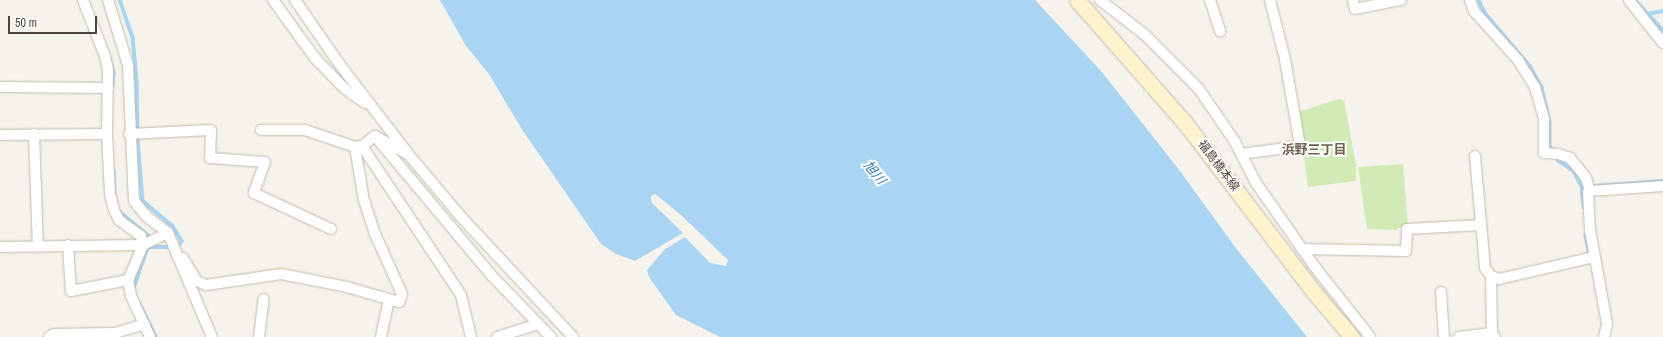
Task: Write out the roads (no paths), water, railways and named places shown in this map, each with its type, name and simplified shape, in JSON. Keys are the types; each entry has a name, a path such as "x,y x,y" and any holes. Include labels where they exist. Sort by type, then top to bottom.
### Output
{"main road":[{"name":"福島橋本線","path":"1077,0 1185,123 1313,291 1352,337"}],"street":[{"path":"83,0 105,56 108,88 107,134 110,194 114,210 119,220 141,236 143,245 128,280 131,296 150,337"},
{"path":"108,0 128,65 129,134 134,201 146,216 168,233 212,337"},
{"path":"273,0 315,58 345,89 374,109"},
{"path":"295,0 409,155 462,218 573,337"},
{"path":"1100,0 1144,34 1199,89 1241,154 1256,183 1302,249 1370,337"},
{"path":"1210,0 1220,31"},
{"path":"1241,154 1300,146 1285,59 1270,0"},
{"path":"1353,0 1355,9 1401,0"},
{"path":"1470,0 1474,11 1518,60 1535,87 1544,118 1544,153 1570,158 1578,166 1589,188 1592,257 1605,334"},
{"path":"1628,0 1663,43"},
{"path":"0,87 108,88"},
{"path":"129,134 211,130 210,158 266,162 254,193 331,229"},
{"path":"261,130 305,130 358,146 461,295 471,337"},
{"path":"0,134 107,134"},
{"path":"34,134 38,246"},
{"path":"374,136 409,155"},
{"path":"358,146 374,136"},
{"path":"374,136 487,270 551,337"},
{"path":"178,257 183,258 197,281 206,284 281,274 347,287 399,302 402,294 375,234 364,201 358,146"},
{"path":"1475,156 1485,268 1491,276 1499,279 1592,257"},
{"path":"1589,188 1663,186"},
{"path":"1302,249 1406,251 1408,229 1481,225"},
{"path":"0,247 143,245 168,233"},
{"path":"68,245 71,291 128,280"},
{"path":"1459,337 1494,335 1491,276"},
{"path":"1441,292 1444,337"},
{"path":"259,337 264,299"},
{"path":"381,337 389,300"},
{"path":"49,337 54,334 115,333 145,324"},
{"path":"497,337 538,324"}],"water":[{"name":"旭川","path":"440,0 1035,0 1101,71 1180,171 1235,247 1307,337 720,337 676,315 649,277 647,270 665,249 685,237 710,263 726,266 728,260 680,214 655,194 651,196 651,202 683,233 635,261 616,254 601,244 521,128 489,74 466,46"}],"waterway":[{"path":"120,0 133,37 137,81 138,128"},
{"path":"1479,0 1485,13 1530,66 1542,88 1550,122 1550,146 1559,161 1574,171 1582,187 1663,181"},
{"path":"1635,0 1663,30"},
{"path":"1648,14 1663,11"},
{"path":"110,59 114,73 113,86"},
{"path":"138,139 143,201 172,225 182,241 180,245"},
{"path":"114,170 115,198"},
{"path":"1582,187 1584,207"},
{"path":"119,211 149,236"},
{"path":"1586,235 1590,256"},
{"path":"134,287 148,246"},
{"path":"149,247 167,247"},
{"path":"140,304 156,337"}],"district":[{"name":"浜野三丁目","path":"1314,150"}]}
